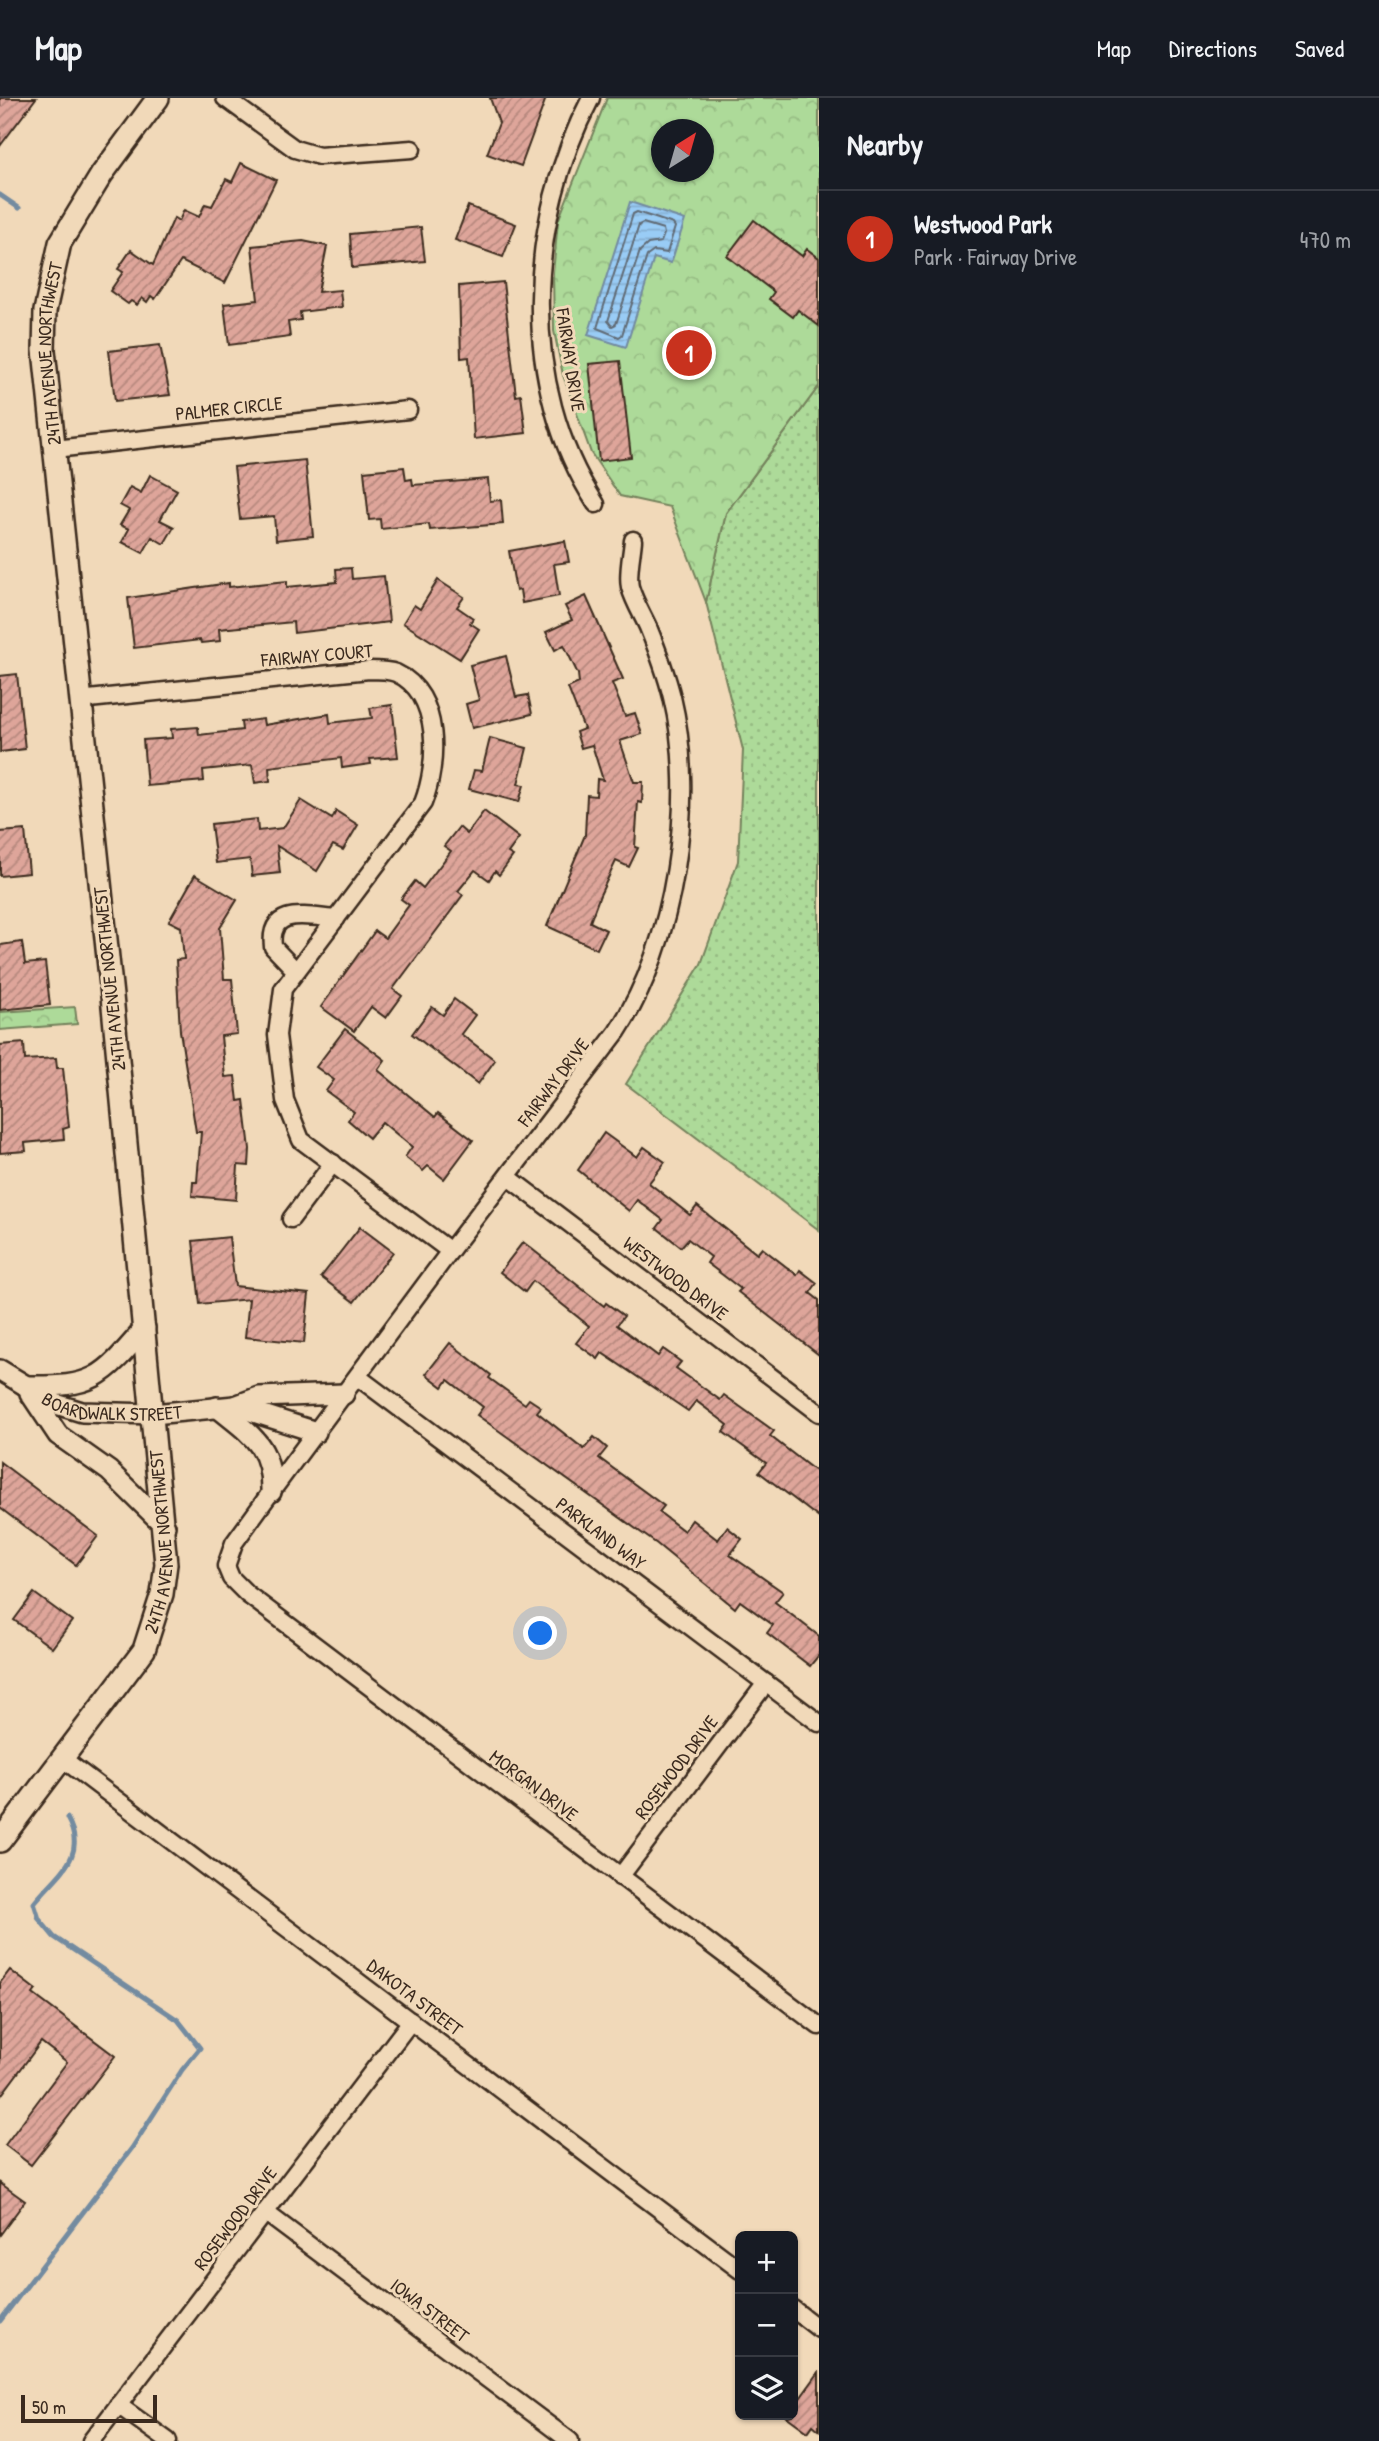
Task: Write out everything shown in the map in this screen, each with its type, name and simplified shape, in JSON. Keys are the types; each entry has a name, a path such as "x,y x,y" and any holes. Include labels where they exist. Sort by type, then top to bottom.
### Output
{"main road":[{"name":"24TH AVENUE NORTHWEST","path":"0,1841 144,1650 162,1594 166,1564 145,1328 55,449 49,422 44,350 45,311 60,243 102,174 158,98"}],"street":[{"path":"225,98 295,149 319,156 412,149"},
{"name":"FAIRWAY DRIVE","path":"591,98 565,154 551,199 540,269 543,345 560,425 581,477 596,503"},
{"path":"551,199 566,206"},
{"name":"PALMER CIRCLE","path":"55,449 408,410"},
{"name":"FAIRWAY DRIVE","path":"227,1573 228,1554 271,1492 634,1006 656,952 670,892 679,830 678,731 662,664 630,586 633,540"},
{"name":"FAIRWAY COURT","path":"79,700 369,670 395,673 414,686 422,696 429,718 433,755 429,788 415,815 284,989 278,1016 285,1100 301,1140 450,1251"},
{"path":"296,971 273,947 274,929 281,919 294,916 336,919"},
{"path":"291,1219 333,1163"},
{"name":"WESTWOOD DRIVE","path":"508,1177 819,1413"},
{"path":"26,1386 66,1386 91,1380 111,1367 145,1328"},
{"name":"BOARDWALK STREET","path":"0,1370 70,1410 153,1414 226,1406"},
{"name":"PARKLAND WAY","path":"358,1377 819,1724"},
{"path":"26,1386 58,1434 109,1471 164,1526"},
{"path":"226,1406 258,1397 344,1394"},
{"path":"226,1406 316,1432"},
{"path":"226,1406 263,1447 271,1468 271,1492"},
{"name":"MORGAN DRIVE","path":"227,1573 247,1594 819,2026"},
{"name":"ROSEWOOD DRIVE","path":"620,1877 766,1683"},
{"name":"DAKOTA STREET","path":"63,1759 735,2266"},
{"name":"ROSEWOOD DRIVE","path":"91,2441 411,2021"},
{"name":"IOWA STREET","path":"266,2213 569,2441"},
{"path":"798,2313 819,2329"},
{"path":"118,2405 169,2441"}],"green space":[{"path":"607,98 819,98 819,386 726,513 706,602 670,507 620,496 591,453 563,375 554,331 553,273 558,221"},
{"path":"819,386 819,1230 626,1084 701,964 738,861 743,750 706,602 726,513"},
{"path":"75,1007 77,1024 0,1030 0,1012"}],"water":[{"path":"630,202 685,220 671,263 654,258 626,347 588,335"}],"building":[{"path":"0,98 36,98 0,146"},
{"path":"490,98 546,98 521,166 487,154 499,123"},
{"path":"241,163 276,180 225,283 181,261 155,299 151,296 147,302 142,298 137,305 131,301 128,304 110,291 123,272 118,269 131,250 153,265 174,218 179,221 184,210 199,217 205,204 212,206 226,179 232,182"},
{"path":"468,206 516,224 503,257 455,240"},
{"path":"754,220 802,256 807,249 819,258 819,326 798,310 793,317 769,299 774,292 727,256"},
{"path":"421,227 425,261 352,268 350,234"},
{"path":"303,241 327,246 318,292 340,290 342,307 300,312 301,320 288,322 290,337 229,345 224,304 258,300 252,246"},
{"path":"503,282 516,396 521,395 526,433 474,439 469,357 461,358 459,286"},
{"path":"160,345 170,395 115,401 109,351"},
{"path":"620,361 631,457 599,461 589,364"},
{"path":"305,460 313,536 276,540 274,516 240,519 234,467"},
{"path":"404,467 406,480 412,479 413,485 488,479 490,501 501,500 503,524 430,530 429,524 381,529 380,519 369,520 364,471"},
{"path":"150,475 177,490 160,520 174,527 164,544 152,537 143,553 122,542 129,529 120,525 129,510 120,505 130,487 141,493"},
{"path":"565,541 569,562 554,564 559,596 522,603 520,590 516,591 509,551"},
{"path":"351,568 352,579 384,576 389,622 294,633 293,622 219,629 220,641 201,643 200,640 134,648 128,598 229,583 229,587 287,581 287,587 337,582 336,569"},
{"path":"438,580 464,597 457,607 473,618 470,623 479,629 460,659 403,623 414,605 420,609"},
{"path":"586,596 623,679 612,683 625,716 635,713 642,734 620,741 634,782 643,782 642,803 638,802 635,847 638,848 629,867 616,861 600,895 590,922 606,930 597,949 547,926 585,835 587,795 596,796 597,779 603,780 592,745 581,748 576,732 584,729 568,688 579,683 578,674 564,645 555,650 546,632 572,620 565,606"},
{"path":"506,656 516,697 528,695 532,714 472,728 466,704 479,700 470,665"},
{"path":"17,674 25,749 0,752 0,676"},
{"path":"392,705 398,757 370,759 371,764 342,768 341,758 269,767 270,781 255,783 252,765 203,770 204,781 147,786 143,740 172,738 171,729 198,727 199,735 242,730 241,722 263,719 264,725 329,714 330,723 372,718 370,708"},
{"path":"490,738 527,748 518,784 524,785 519,802 469,789 474,770 482,771"},
{"path":"301,800 332,819 336,811 358,825 343,850 333,845 317,871 277,846 280,873 252,876 250,859 216,863 211,824 257,819 258,831 283,828"},
{"path":"484,811 519,838 508,853 513,856 499,875 495,871 489,880 475,870 458,891 463,895 393,989 402,996 386,1018 371,1007 354,1031 321,1007 375,931 385,938 409,905 401,899 415,881 423,888 451,851 444,846 459,827 467,834"},
{"path":"25,830 29,873 0,876 0,832"},
{"path":"195,875 237,900 220,928 224,979 232,979 237,1034 221,1036 225,1077 235,1076 238,1101 244,1100 250,1149 249,1166 238,1165 236,1200 192,1196 193,1182 197,1182 201,1132 196,1132 180,1031 176,960 184,959 181,927 169,921"},
{"path":"22,942 25,964 45,962 50,1005 0,1010 0,945"},
{"path":"454,999 475,1015 461,1034 495,1060 478,1084 412,1034 432,1007 443,1015"},
{"path":"345,1029 385,1060 378,1070 435,1117 438,1113 473,1140 444,1179 428,1166 423,1171 405,1157 412,1147 382,1122 369,1138 348,1120 354,1112 326,1091 334,1080 316,1067"},
{"path":"24,1043 25,1060 56,1058 57,1068 63,1068 69,1127 63,1129 64,1139 25,1143 26,1151 0,1153 0,1045"},
{"path":"604,1133 637,1157 644,1147 665,1162 649,1183 690,1215 697,1206 757,1254 762,1248 797,1275 800,1270 817,1283 810,1293 819,1300 819,1355 738,1292 741,1289 707,1263 711,1257 688,1239 681,1247 657,1228 663,1220 637,1200 629,1211 578,1170"},
{"path":"360,1227 393,1252 354,1302 321,1277"},
{"path":"229,1237 235,1286 309,1294 304,1343 245,1337 249,1299 200,1304 193,1241"},
{"path":"523,1242 604,1306 606,1303 624,1316 617,1325 658,1356 663,1349 681,1362 676,1368 720,1400 724,1395 774,1431 770,1436 819,1474 819,1518 759,1472 766,1463 723,1432 728,1425 696,1401 688,1411 602,1353 598,1359 576,1343 589,1326 533,1281 525,1292 500,1272"},
{"path":"450,1343 491,1375 489,1378 525,1404 529,1399 541,1407 537,1412 584,1449 594,1437 607,1448 599,1458 664,1506 659,1512 684,1531 692,1520 718,1540 727,1527 742,1539 730,1555 783,1592 775,1602 819,1636 819,1655 810,1666 767,1633 773,1625 740,1601 735,1608 657,1544 477,1415 483,1407 448,1380 443,1387 426,1374"},
{"path":"0,1462 98,1536 76,1565 0,1508"},
{"path":"34,1593 72,1621 52,1648 14,1620"},
{"path":"10,1970 36,1990 33,1994 115,2056 31,2165 5,2145 67,2062 41,2042 0,2097 0,1983"},
{"path":"0,2183 25,2201 0,2235"},
{"path":"819,2372 819,2430 813,2425 808,2432 792,2420 798,2420 798,2401"}],"waterway":[{"path":"0,195 19,208"},
{"path":"0,2321 132,2148 182,2070 200,2048 178,2020 54,1937 39,1919 34,1903 60,1874 72,1854 73,1832 67,1818"}],"place":[{"name":"Westwood Park","path":"689,353"}]}
